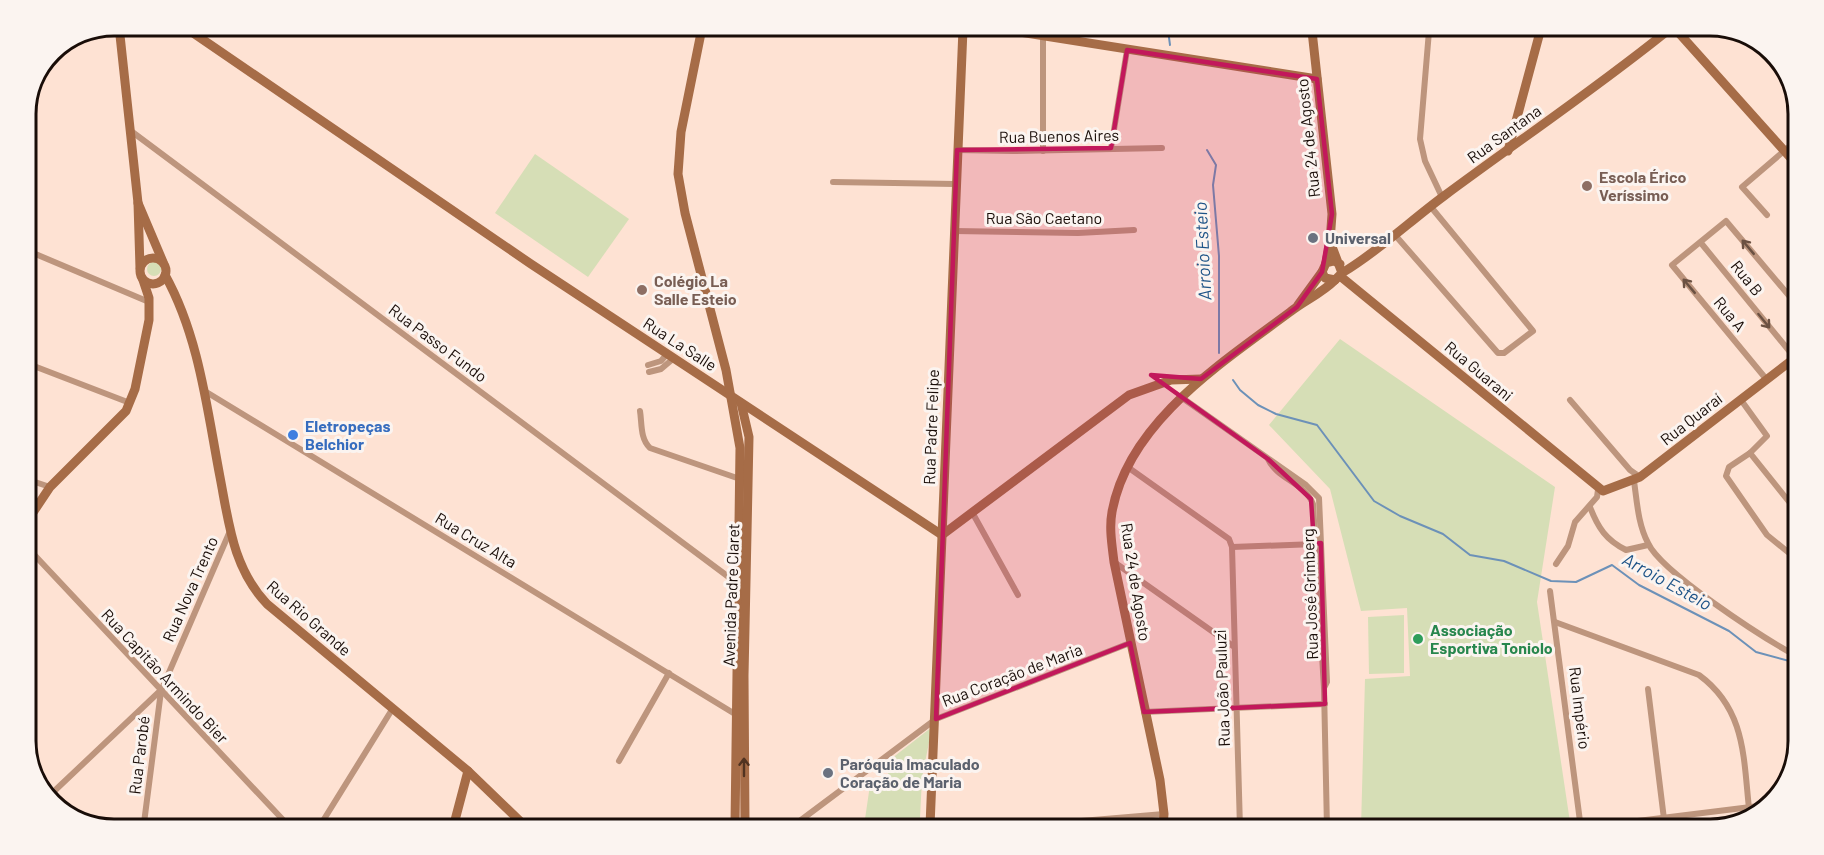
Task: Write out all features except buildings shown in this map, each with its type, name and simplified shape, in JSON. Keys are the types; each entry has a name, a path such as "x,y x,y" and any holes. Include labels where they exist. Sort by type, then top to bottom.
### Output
{"main road":[{"path":"36,507 50,487 120,420 130,403 143,358 149,300 140,268 138,203 120,36"},
{"name":"Rua La Salle","path":"198,36 531,264 942,536"},
{"name":"Avenida Padre Claret","path":"700,36 681,132 678,174 685,213 726,370 738,433 745,819"},
{"name":"Rua Padre Felipe","path":"930,819 963,36"},
{"path":"1062,36 1127,50 1317,79"},
{"name":"Rua 24 de Agosto","path":"1297,307 1324,268 1330,242 1332,214 1313,36"},
{"path":"1508,151 1539,36"},
{"name":"Rua Santana","path":"1340,272 1361,262 1442,197 1508,151 1661,36"},
{"path":"1682,36 1788,154"},
{"path":"138,203 163,262 160,280 149,300"},
{"path":"139,231 149,228"},
{"name":"Rua 24 de Agosto","path":"1164,819 1114,562 1110,531 1111,513 1116,495 1152,429 1181,396 1297,307 1322,293 1340,272 1330,242"},
{"path":"140,268 148,259 156,258 163,262"},
{"path":"1324,268 1334,261 1340,272"},
{"name":"Rua Guarani","path":"1324,268 1325,278 1340,272 1598,490"},
{"path":"143,280 160,280"},
{"name":"Rua Rio Grande","path":"160,280 174,291 188,328 203,390 230,531 244,574 255,591 468,771 518,819"},
{"name":"Rua Quaraí","path":"1598,490 1611,490 1637,479 1788,364"},
{"name":"Avenida Padre Claret","path":"726,370 741,403 749,437 740,581"},
{"path":"942,536 1129,395 1160,384 1188,378 1201,380"},
{"path":"1160,384 1171,387 1181,396"},
{"name":"Avenida Padre Claret","path":"735,819 735,714 742,607"},
{"path":"455,819 468,771"}],"street":[{"path":"1043,36 1043,151"},
{"path":"1428,36 1421,149 1442,197"},
{"path":"1111,148 1127,50"},
{"name":"Rua Passo Fundo","path":"130,131 740,581"},
{"path":"1767,215 1742,187 1788,147"},
{"name":"Rua Buenos Aires","path":"957,150 1043,151 1162,148"},
{"path":"834,182 955,184"},
{"path":"1395,235 1498,353 1504,352 1533,331 1431,207"},
{"path":"1701,243 1726,221 1788,295"},
{"name":"Rua São Caetano","path":"954,231 1078,233 1134,230"},
{"name":"Rua A","path":"1701,243 1672,265 1767,380"},
{"name":"Rua B","path":"1701,243 1788,349"},
{"path":"36,254 149,300"},
{"path":"648,369 661,369 671,356"},
{"path":"36,367 130,403"},
{"name":"Rua Cruz Alta","path":"203,390 735,714"},
{"path":"1181,396 1268,459"},
{"path":"1570,400 1637,479 1638,513 1648,545 1672,572 1771,642 1788,651"},
{"path":"1741,400 1767,436 1750,453 1729,467 1726,476 1767,535 1788,551"},
{"path":"640,411 643,437 650,448 740,479"},
{"path":"1750,453 1788,500"},
{"name":"Rua José Grimberg","path":"1268,459 1306,485 1319,498 1317,544"},
{"name":"Rua José Grimberg","path":"1268,459 1271,467 1299,487 1313,504 1324,688 1327,819"},
{"path":"1129,468 1229,539 1232,547 1317,544"},
{"path":"36,482 50,487"},
{"path":"1556,564 1568,546 1575,522 1598,497 1598,490"},
{"path":"1590,507 1601,533 1610,542 1626,550 1648,545"},
{"path":"972,512 1018,596"},
{"name":"Rua Nova Trento","path":"161,691 230,531"},
{"name":"Rua João Pauluzi","path":"1232,547 1233,646 1240,819"},
{"name":"Rua Capitão Armindo Bier","path":"36,557 281,819"},
{"path":"1114,562 1233,646"},
{"name":"Rua Império","path":"1550,591 1580,819"},
{"path":"1555,622 1699,675 1716,687 1735,716 1741,735 1749,808 1664,819 1648,689"},
{"name":"Rua Coração de Maria","path":"802,819 936,719 1130,643"},
{"path":"618,760 669,673"},
{"path":"54,791 161,691"},
{"name":"Rua Parobé","path":"145,819 161,691"},
{"path":"1144,712 1236,706 1324,704"},
{"path":"324,819 393,708"},
{"path":"1099,819 1164,814"}],"highlighted area":[{"path":"1127,50 1317,79 1332,214 1322,272 1297,307 1201,379 1151,375 1268,459 1311,499 1314,544 1321,543 1325,704 1144,712 1130,643 936,719 957,150 1111,148"}],"green space":[{"path":"535,154 629,219 588,277 495,213"},
{"path":"154,262 159,264 161,269 159,274 154,276 149,274 147,269 149,264"},
{"path":"1340,339 1555,487 1537,602 1570,819 1361,819 1365,679 1410,676 1407,608 1361,611 1330,489 1269,425"},
{"path":"1404,615 1404,673 1369,674 1368,617"},
{"path":"932,727 922,778 920,818 924,819 865,819 870,785 895,782 882,766"}],"waterway":[{"name":"Arroio Esteio","path":"1169,36 1170,45"},
{"name":"Arroio Esteio","path":"1207,150 1216,165 1213,185 1219,256 1219,353"},
{"name":"Arroio Esteio","path":"1233,380 1240,390 1258,405 1276,414 1317,425 1374,501 1400,516 1443,534 1470,555 1504,561 1551,581 1576,582 1612,565 1639,585 1729,631 1756,652 1788,661"}],"place":[{"name":"Escola Érico Veríssimo","path":"1587,186"},
{"name":"Universal","path":"1313,238"},
{"name":"Colégio La Salle Esteio","path":"642,290"},
{"name":"Eletropeças Belchior","path":"293,435"},
{"name":"Associação Esportiva Toniolo","path":"1418,639"},
{"name":"Paróquia Imaculado Coração de Maria","path":"828,773"}]}
